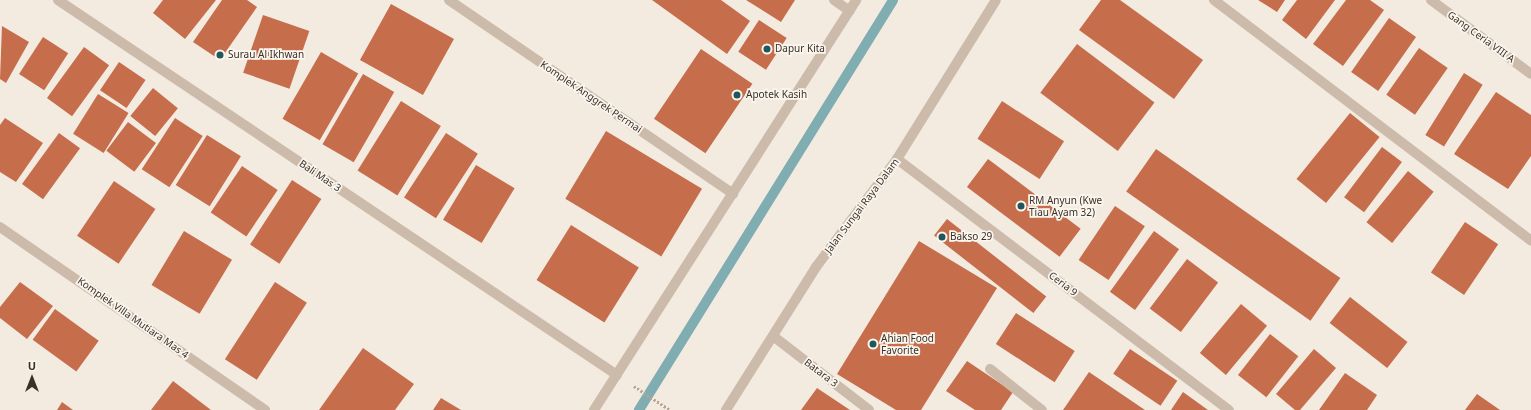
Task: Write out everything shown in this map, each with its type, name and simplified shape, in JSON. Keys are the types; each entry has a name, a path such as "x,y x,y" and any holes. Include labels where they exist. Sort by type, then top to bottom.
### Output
{"street":[{"name":"Bali Mas 3","path":"58,0 617,375"},
{"name":"Komplek Anggrek Permai","path":"449,0 733,194"},
{"path":"834,0 850,11"},
{"path":"594,410 856,0"},
{"name":"Jalan Sungai Raya Dalam","path":"726,410 816,267 897,159 996,0"},
{"path":"1214,0 1531,241"},
{"name":"Gang Ceria VIII A","path":"1431,0 1531,74"},
{"name":"Ceria 9","path":"897,159 1229,410"},
{"name":"Komplek Villa Mutiara Mas 4","path":"0,227 265,410"},
{"name":"Batara 3","path":"773,336 869,410"},
{"path":"990,369 1042,410"}],"path":[{"path":"634,386 670,410"}],"building":[{"path":"163,0 216,0 185,39 153,13"},
{"path":"222,0 247,0 257,7 220,60 193,42"},
{"path":"652,0 721,0 750,21 727,54"},
{"path":"746,0 795,0 781,22"},
{"path":"1101,0 1120,0 1203,60 1174,99 1079,30"},
{"path":"1258,0 1285,0 1277,12"},
{"path":"1297,0 1335,0 1306,39 1282,20"},
{"path":"1346,0 1370,0 1384,10 1343,66 1313,44"},
{"path":"391,4 454,39 423,95 360,60"},
{"path":"263,15 309,31 289,89 243,73"},
{"path":"1389,18 1416,37 1378,91 1351,72"},
{"path":"759,20 787,38 766,70 738,52"},
{"path":"2,26 29,42 6,83 0,79"},
{"path":"43,37 68,53 44,90 19,74"},
{"path":"1077,44 1154,102 1118,151 1040,93"},
{"path":"84,47 109,65 72,116 47,98"},
{"path":"1419,48 1448,68 1415,115 1386,95"},
{"path":"701,49 752,84 705,153 654,119"},
{"path":"321,52 358,74 320,140 282,119"},
{"path":"119,62 146,80 127,108 100,90"},
{"path":"1464,73 1483,85 1444,147 1425,135"},
{"path":"363,74 394,92 354,162 322,144"},
{"path":"153,88 178,108 155,136 130,116"},
{"path":"1496,92 1531,115 1531,156 1508,189 1454,154"},
{"path":"98,94 129,113 104,153 73,134"},
{"path":"401,101 441,126 397,195 358,171"},
{"path":"1002,101 1064,141 1040,179 977,139"},
{"path":"1350,113 1380,137 1326,203 1297,179"},
{"path":"5,118 43,143 16,182 0,172 0,125"},
{"path":"175,118 203,136 169,187 142,169"},
{"path":"128,122 156,143 134,172 106,151"},
{"path":"606,131 702,189 661,256 565,199"},
{"path":"59,133 80,148 43,199 22,184"},
{"path":"446,133 478,154 436,218 404,198"},
{"path":"207,135 241,156 210,206 176,185"},
{"path":"1382,147 1402,162 1364,212 1344,197"},
{"path":"1156,149 1340,278 1310,321 1126,192"},
{"path":"988,159 1081,229 1060,257 967,187"},
{"path":"476,165 515,188 482,243 443,220"},
{"path":"242,166 278,190 246,236 211,212"},
{"path":"1408,171 1434,192 1392,243 1366,222"},
{"path":"292,180 321,199 279,264 250,245"},
{"path":"114,181 155,209 119,264 77,236"},
{"path":"1115,206 1145,226 1108,280 1079,260"},
{"path":"947,219 1046,297 1033,313 934,236"},
{"path":"1465,222 1498,244 1464,295 1431,273"},
{"path":"571,225 639,267 604,323 537,280"},
{"path":"184,231 232,260 200,314 152,285"},
{"path":"1154,231 1179,249 1135,310 1110,292"},
{"path":"919,241 997,288 921,410 896,410 837,374"},
{"path":"1187,259 1218,282 1181,332 1150,309"},
{"path":"20,282 53,306 27,339 0,318 0,307"},
{"path":"275,282 307,303 257,380 225,359"},
{"path":"1350,297 1408,342 1387,368 1330,323"},
{"path":"1241,304 1267,326 1226,375 1200,353"},
{"path":"55,309 99,341 76,371 33,340"},
{"path":"1016,313 1075,351 1055,382 996,344"},
{"path":"1270,334 1298,356 1266,397 1238,375"},
{"path":"363,348 414,384 395,410 319,410"},
{"path":"1130,349 1177,381 1160,406 1113,374"},
{"path":"1314,349 1336,368 1300,410 1295,410 1276,394"},
{"path":"967,361 1013,392 1001,410 975,410 946,391"},
{"path":"1089,372 1145,410 1063,410"},
{"path":"1345,373 1377,395 1367,410 1319,410"},
{"path":"173,381 211,410 151,410"},
{"path":"817,388 850,410 801,410"},
{"path":"1183,392 1208,410 1171,410"},
{"path":"1477,394 1500,410 1465,410"},
{"path":"441,398 461,410 433,410"},
{"path":"62,402 73,410 57,410"}],"waterway":[{"path":"639,410 893,0"}],"place":[{"name":"Dapur Kita","path":"767,49"},
{"name":"Surau Al Ikhwan","path":"220,55"},
{"name":"Apotek Kasih","path":"737,95"},
{"name":"RM Anyun (Kwe Tiau Ayam 32)","path":"1021,206"},
{"name":"Bakso 29","path":"942,237"},
{"name":"Ahian Food Favorite","path":"873,344"}]}
